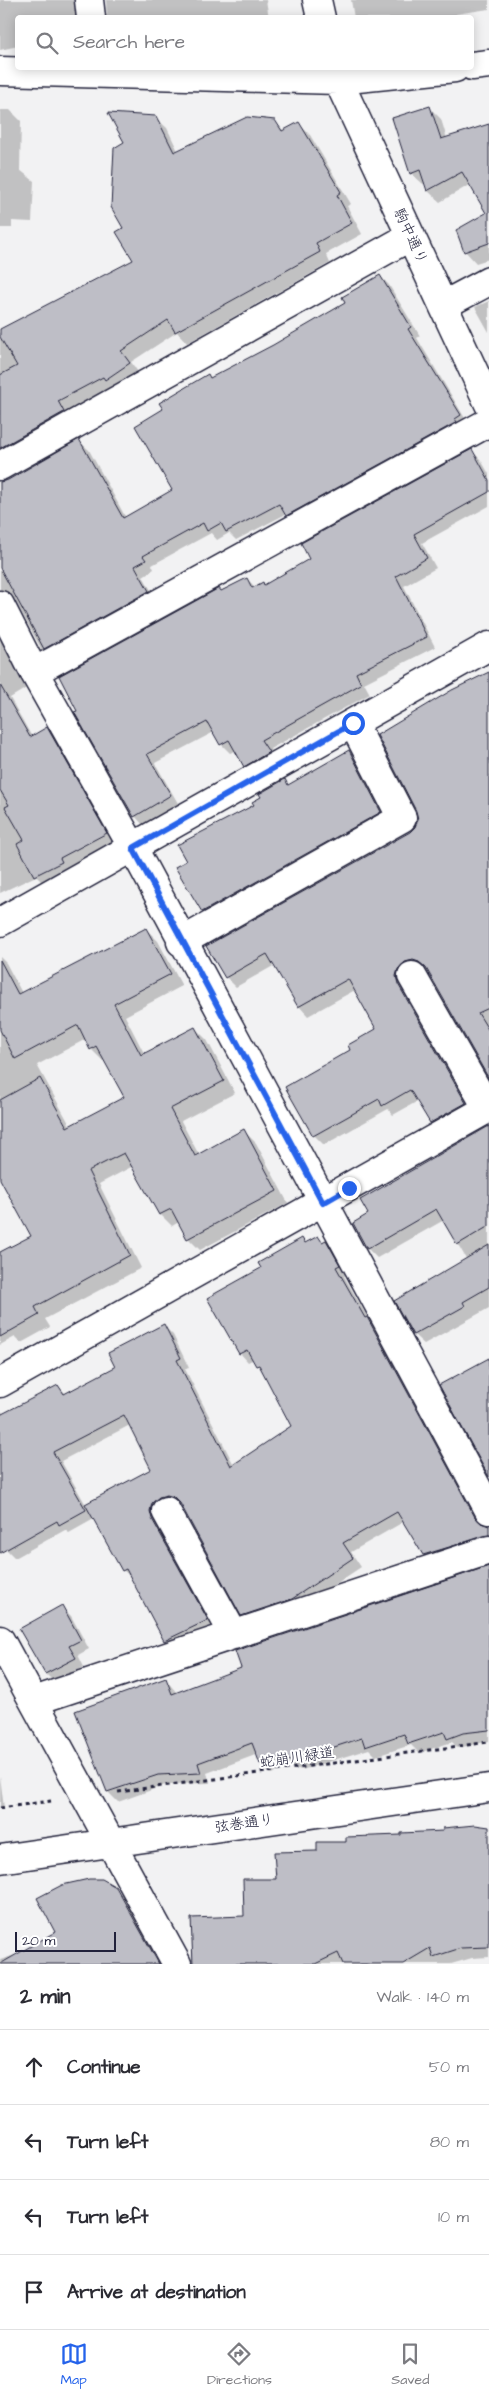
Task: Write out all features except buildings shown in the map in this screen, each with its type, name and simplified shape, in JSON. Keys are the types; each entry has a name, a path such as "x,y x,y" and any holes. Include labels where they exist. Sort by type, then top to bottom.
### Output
{"street":[{"path":"89,0 91,15"},
{"path":"317,0 321,15"},
{"path":"474,66 489,64"},
{"path":"0,71 336,74 415,70"},
{"name":"駒中通り","path":"336,74 489,404"},
{"path":"0,466 411,236"},
{"path":"444,305 489,281"},
{"path":"34,672 489,422"},
{"path":"0,605 7,634 34,672 133,848 181,942 489,1510"},
{"path":"0,922 489,646"},
{"path":"181,942 402,818 353,723"},
{"path":"0,1382 323,1203 489,1108 412,976"},
{"path":"166,1511 234,1635"},
{"path":"34,1701 489,1550"},
{"path":"0,1640 177,1964"},
{"name":"弦巻通り","path":"0,1859 489,1788"}],"path":[{"name":"蛇崩川緑道","path":"117,1792 489,1742"},
{"path":"0,1808 55,1800"}],"route":[{"path":"349,1188 323,1203 181,942 133,848 353,723"}]}
